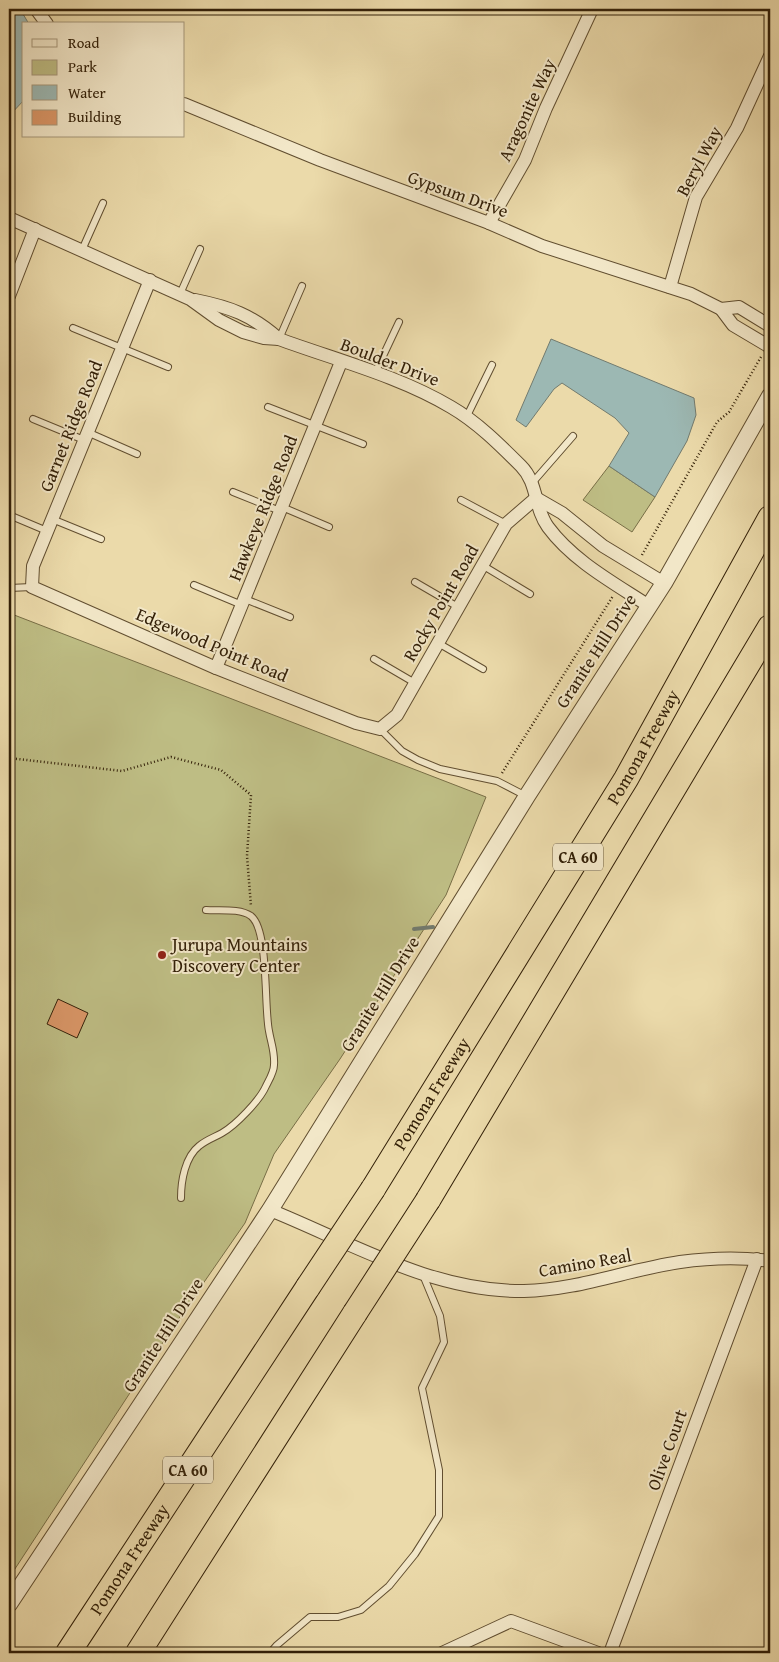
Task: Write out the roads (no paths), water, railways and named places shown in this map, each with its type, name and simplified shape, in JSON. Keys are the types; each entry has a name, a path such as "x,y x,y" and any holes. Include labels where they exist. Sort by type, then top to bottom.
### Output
{"highway":[{"name":"Pomona Freeway","path":"68,1653 373,1189 626,779 770,518"},
{"name":"CA 60","path":"138,1653 428,1200 770,627"},
{"path":"732,690 770,656"}],"street":[{"path":"36,9 46,22"},
{"name":"Aragonite Way","path":"489,223 525,160 546,108 592,9"},
{"name":"Beryl Way","path":"670,287 696,197 737,128 770,56"},
{"name":"Gypsum Drive","path":"185,104 320,160 489,223 542,246 691,294 721,309 733,325 770,347"},
{"name":"Boulder Drive","path":"9,218 185,297 239,311 262,324 279,339 433,397 466,418 522,467 533,482 536,498 546,526 566,549 648,606"},
{"path":"9,296 35,229"},
{"name":"Garnet Ridge Road","path":"32,587 33,566 150,280"},
{"name":"Gypsum Drive","path":"721,309 739,307 770,326"},
{"name":"Hawkeye Ridge Road","path":"216,668 341,362"},
{"name":"Granite Hill Drive","path":"9,1604 270,1210 527,796 664,582 770,396"},
{"path":"536,498 562,513 603,546 664,582"},
{"name":"Rocky Point Road","path":"380,729 396,715 506,524 536,498"},
{"path":"560,542 576,526"},
{"name":"Edgewood Point Road","path":"32,587 216,668 356,723 380,729"},
{"name":"Camino Real","path":"270,1210 423,1275 478,1288 524,1291 573,1287 679,1262 715,1258 770,1261"},
{"name":"Olive Court","path":"610,1653 757,1259"},
{"path":"442,1653 511,1621 598,1653"}],"lane":[{"path":"82,250 103,203"},
{"path":"185,297 200,249"},
{"path":"279,339 302,286"},
{"path":"375,374 399,322"},
{"path":"73,328 168,367"},
{"path":"466,418 492,365"},
{"path":"268,407 363,444"},
{"path":"33,419 137,454"},
{"path":"533,482 573,436"},
{"path":"233,492 329,527"},
{"path":"461,500 506,524"},
{"path":"9,515 101,540"},
{"path":"482,565 530,594"},
{"path":"415,582 458,607"},
{"path":"194,585 290,617"},
{"path":"9,588 32,587"},
{"path":"438,643 483,669"},
{"path":"374,659 415,684"},
{"path":"380,729 402,751 418,760 440,769 497,781 527,796"},
{"path":"181,1198 181,1182 191,1156 198,1146 223,1132 247,1110 265,1089 274,1067 274,1049 269,1031 262,942 252,917 242,912 206,910"},
{"path":"270,1653 276,1644 310,1618 338,1617 361,1610 389,1586 415,1554 439,1516 439,1470 422,1388 444,1342 440,1316 423,1275"}],"water":[{"path":"9,9 20,9 28,22 22,22 22,102 9,116"},
{"path":"551,339 694,398 696,415 687,441 655,497 609,466 629,433 615,418 562,383 554,389 526,427 516,420"}],"waterway":[{"path":"414,929 433,927"}],"place":[{"name":"Jurupa Mountains Discovery Center","path":"162,955"}]}
